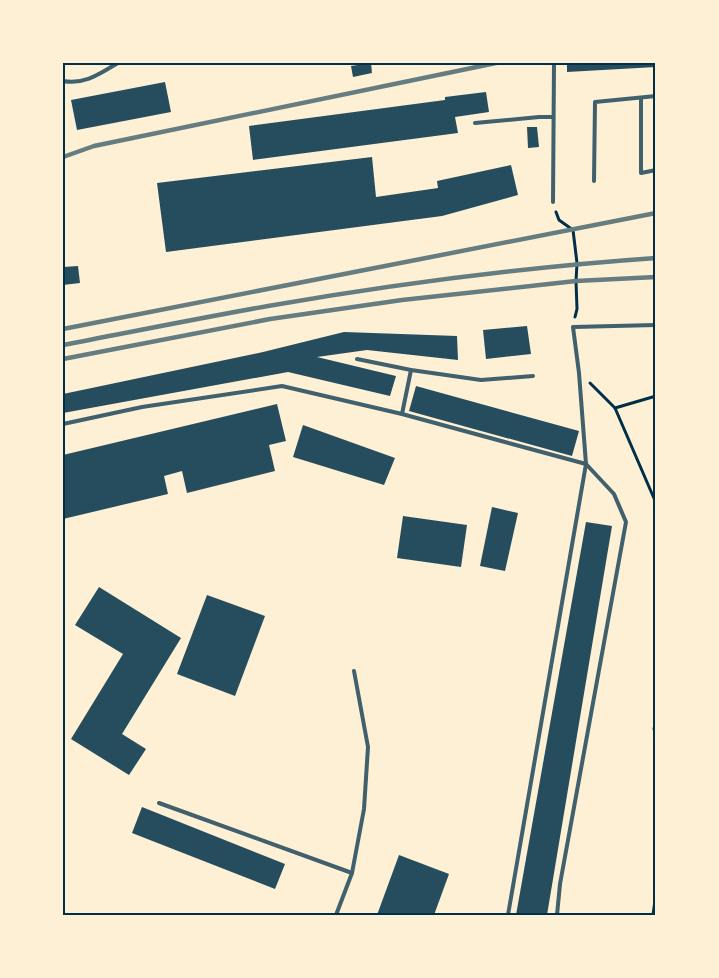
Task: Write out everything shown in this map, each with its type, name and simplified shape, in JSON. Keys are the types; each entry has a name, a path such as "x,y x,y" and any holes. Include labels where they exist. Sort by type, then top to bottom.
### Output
{"lane":[{"path":"63,81 75,83 95,77 118,63"},
{"path":"553,202 554,63"},
{"path":"594,181 595,102 656,96"},
{"path":"641,98 641,173 656,170"},
{"path":"475,123 553,117"},
{"path":"508,915 586,464 573,327 656,325"},
{"path":"357,359 411,370 482,380 533,376"},
{"path":"402,414 411,370"},
{"path":"63,424 142,407 282,386 402,414 586,464 614,494 626,522 560,884 557,915"},
{"path":"336,915 352,873 364,809 368,747 354,671"},
{"path":"159,803 352,873"}],"path":[{"path":"553,202 559,220 573,230 577,263 577,309 573,327"},
{"path":"579,373 615,408 656,503"},
{"path":"615,408 656,396"},
{"path":"655,729 656,720"},
{"path":"653,915 656,893"}],"building":[{"path":"371,63 372,73 353,77 351,66"},
{"path":"567,63 656,63 656,67 567,72"},
{"path":"165,82 171,112 77,130 71,100"},
{"path":"486,92 489,112 455,117 458,133 253,160 249,126 445,100 445,97"},
{"path":"527,127 537,127 539,147 528,148"},
{"path":"372,157 376,197 438,188 437,181 511,165 518,195 442,216 166,252 157,183"},
{"path":"78,266 80,283 63,285 63,267"},
{"path":"527,326 531,354 486,359 483,330"},
{"path":"344,332 457,336 458,360 367,350 317,357 396,376 390,396 288,372 63,413 63,394 263,352"},
{"path":"416,386 579,431 572,456 409,411"},
{"path":"277,404 286,441 269,445 275,471 187,493 182,471 164,476 168,494 63,519 63,455"},
{"path":"303,425 395,458 384,485 293,457"},
{"path":"492,507 518,513 505,571 480,566"},
{"path":"403,516 467,525 461,567 397,558"},
{"path":"586,522 612,526 547,915 516,915"},
{"path":"99,587 181,638 122,734 146,749 129,775 71,739 123,654 75,625"},
{"path":"207,595 265,616 235,696 177,674"},
{"path":"142,807 285,864 275,889 132,833"},
{"path":"399,855 449,874 434,915 377,915"}],"railway":[{"path":"63,157 94,146 496,63"},
{"path":"63,329 656,213"},
{"path":"63,345 364,290 510,271 656,258"},
{"path":"63,359 270,319 402,300 576,281 656,277"}]}
